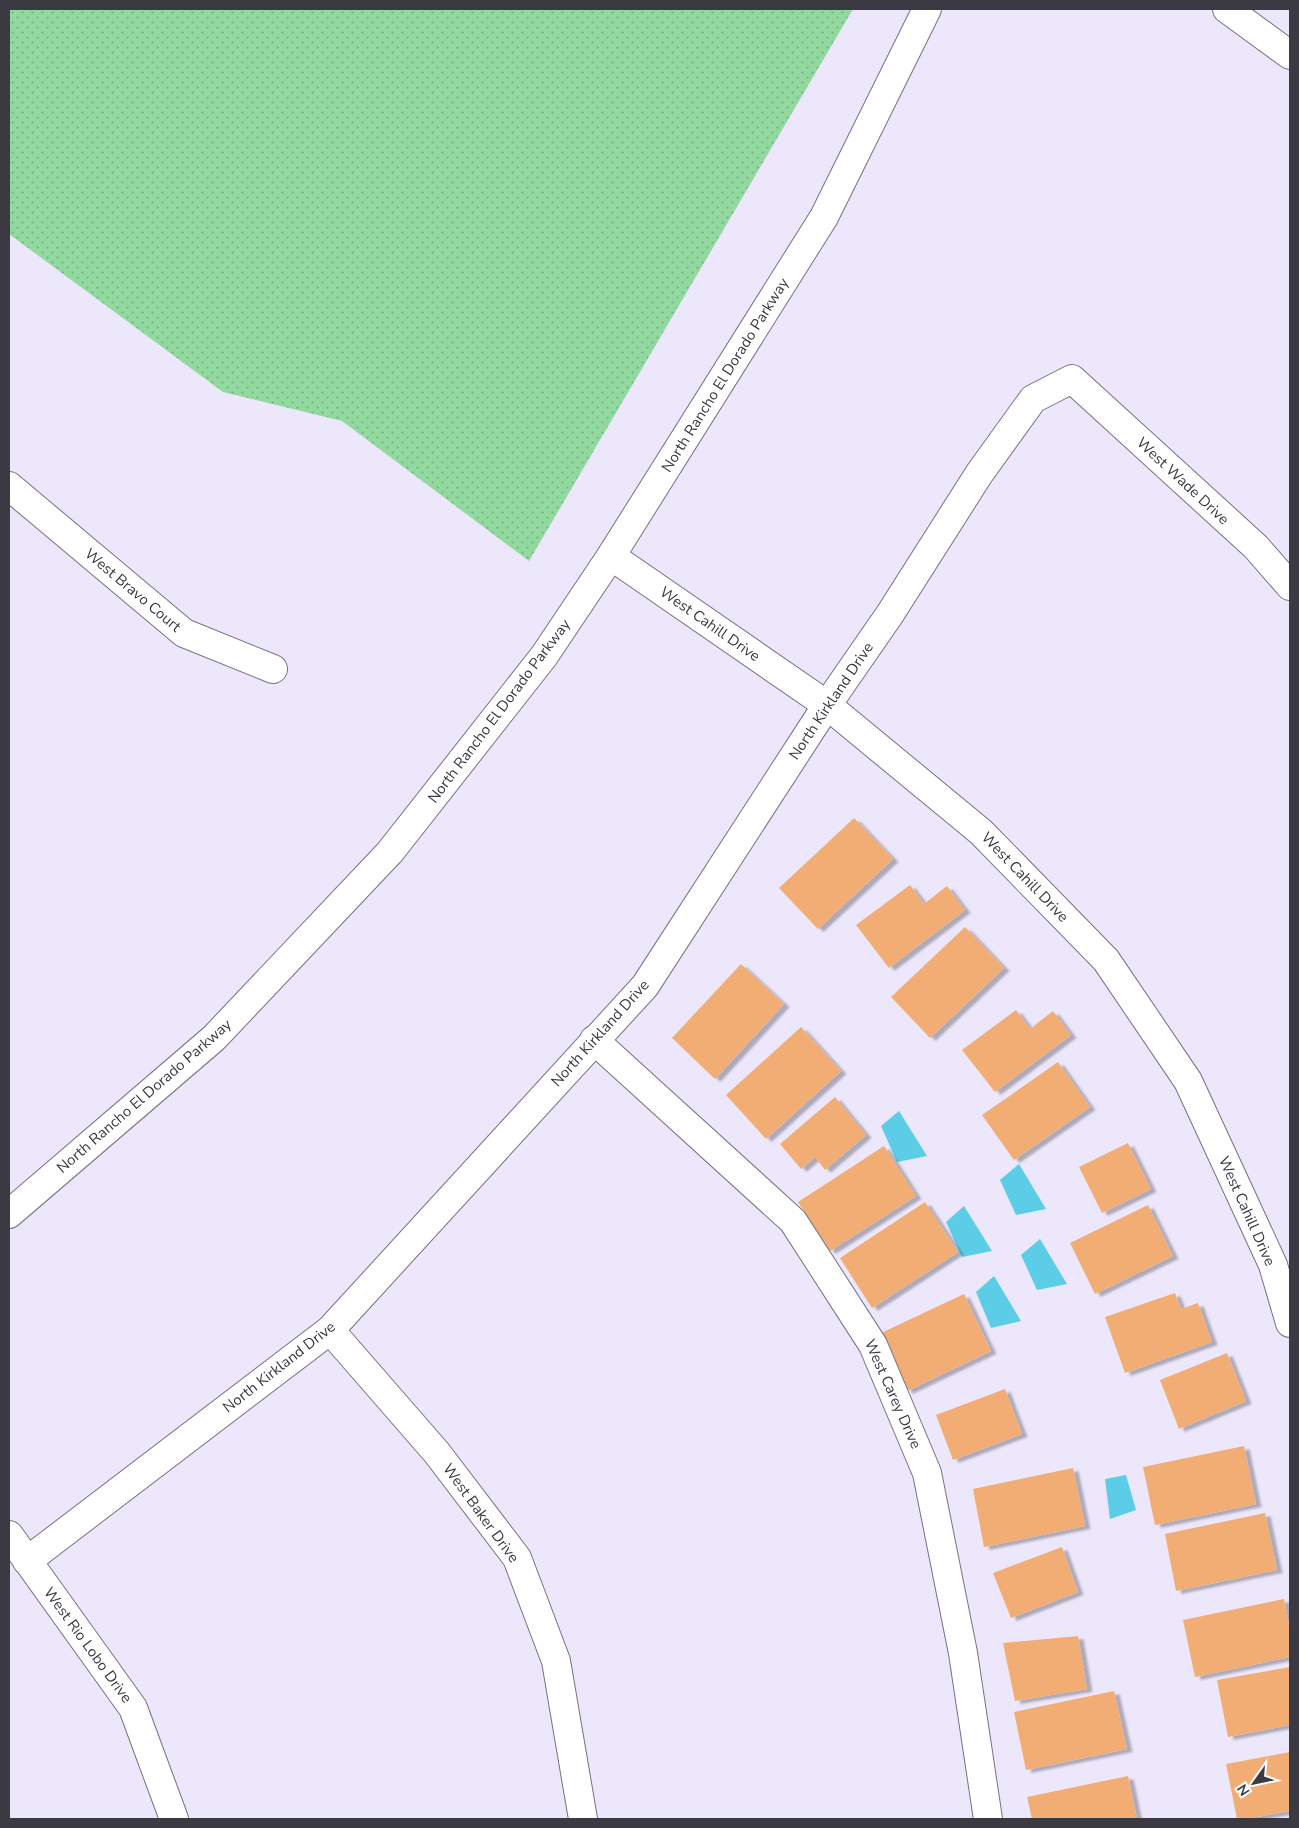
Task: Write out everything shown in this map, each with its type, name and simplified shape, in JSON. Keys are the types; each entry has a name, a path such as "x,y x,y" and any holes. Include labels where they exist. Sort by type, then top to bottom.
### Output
{"street":[{"name":"North Rancho El Dorado Parkway","path":"9,1214 214,1038 390,852 544,656 612,556 824,217 928,9"},
{"path":"1232,10 1290,55"},
{"name":"West Wade Drive","path":"1072,378 1256,548 1290,586"},
{"name":"North Kirkland Drive","path":"27,1561 330,1330 644,986 827,704 890,614 979,474 1033,399 1072,378"},
{"name":"West Bravo Court","path":"9,486 184,633 273,669"},
{"name":"West Cahill Drive","path":"612,556 827,704 981,832 1106,960 1188,1081 1273,1265 1290,1323"},
{"name":"West Carey Drive","path":"594,1040 793,1222 873,1344 927,1473 963,1653 988,1819"},
{"name":"West Baker Drive","path":"330,1330 437,1453 517,1558 556,1662 583,1819"},
{"name":"West Rio Lobo Drive","path":"9,1534 133,1708 174,1819"}],"green space":[{"path":"9,9 853,9 529,561 342,421 223,392 9,234"}],"water":[{"path":"899,1111 927,1156 897,1162 881,1126"},
{"path":"1019,1164 1046,1209 1016,1215 1000,1180"},
{"path":"964,1206 992,1251 962,1257 946,1222"},
{"path":"1040,1239 1067,1284 1037,1290 1021,1255"},
{"path":"994,1276 1021,1321 991,1328 976,1292"},
{"path":"1126,1475 1136,1510 1110,1519 1105,1479"}],"building":[{"path":"854,818 893,859 818,929 779,888"},
{"path":"910,885 924,904 947,886 965,910 889,968 856,925"},
{"path":"965,927 1004,968 930,1038 891,997"},
{"path":"741,964 784,1004 715,1079 672,1038"},
{"path":"1016,1010 1030,1029 1053,1011 1071,1035 995,1092 962,1050"},
{"path":"801,1027 841,1071 766,1139 726,1095"},
{"path":"1058,1062 1090,1107 1014,1160 982,1115"},
{"path":"835,1097 866,1135 825,1170 815,1157 801,1169 780,1144"},
{"path":"1128,1143 1151,1189 1102,1213 1079,1167"},
{"path":"884,1146 916,1196 830,1251 798,1202"},
{"path":"925,1202 958,1252 872,1308 840,1258"},
{"path":"1148,1205 1173,1256 1095,1294 1070,1243"},
{"path":"1175,1293 1181,1309 1198,1303 1212,1342 1125,1373 1105,1317"},
{"path":"964,1294 991,1351 907,1391 879,1334"},
{"path":"1227,1353 1246,1401 1179,1429 1160,1380"},
{"path":"1005,1389 1022,1434 953,1460 936,1415"},
{"path":"1244,1446 1256,1504 1155,1525 1143,1467"},
{"path":"1073,1468 1085,1526 984,1547 973,1489"},
{"path":"1265,1513 1277,1570 1176,1591 1165,1534"},
{"path":"1062,1547 1078,1592 1011,1618 993,1573"},
{"path":"1284,1599 1290,1631 1290,1657 1195,1677 1183,1620"},
{"path":"1078,1636 1087,1689 1015,1701 1003,1643"},
{"path":"1290,1667 1290,1725 1228,1737 1217,1680"},
{"path":"1114,1691 1127,1749 1026,1770 1014,1712"},
{"path":"1290,1752 1290,1811 1237,1819 1226,1764"},
{"path":"1128,1776 1137,1819 1032,1819 1027,1797"}]}
